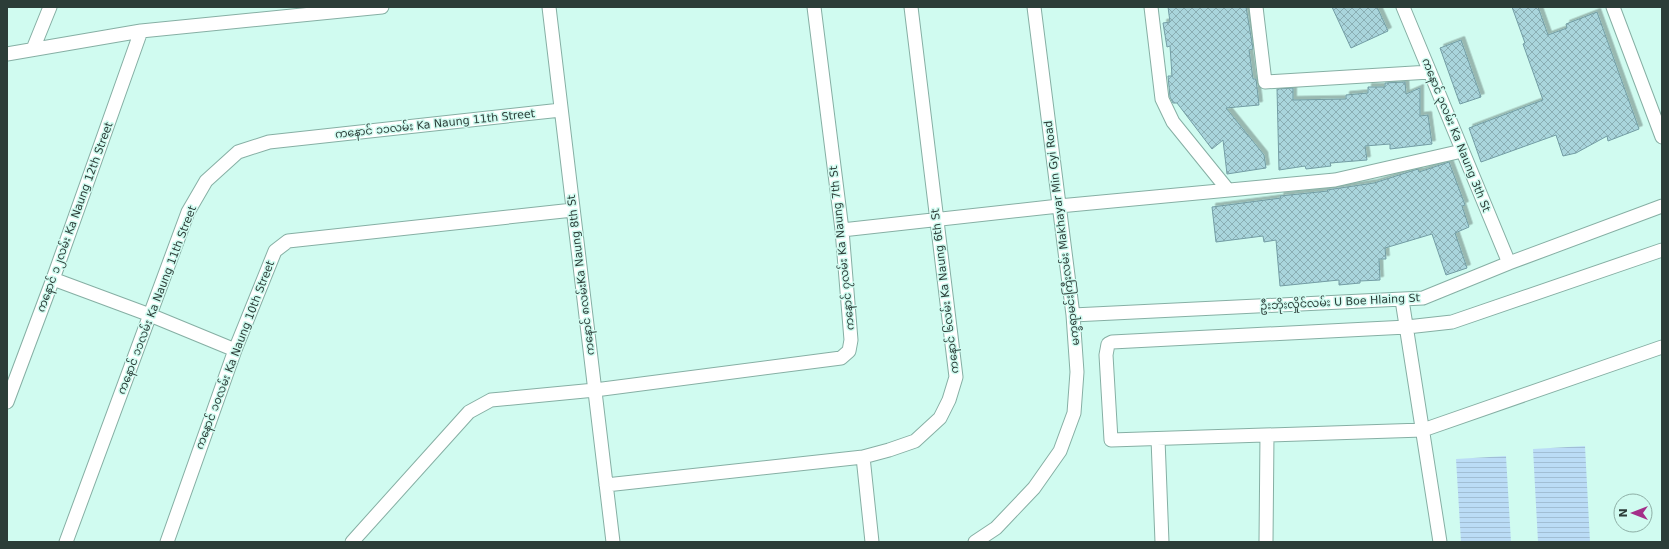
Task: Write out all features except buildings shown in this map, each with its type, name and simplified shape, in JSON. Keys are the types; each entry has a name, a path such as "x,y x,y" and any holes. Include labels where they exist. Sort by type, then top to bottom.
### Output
{"street":[{"path":"33,49 50,7"},
{"path":"7,54 141,31 382,7"},
{"name":"ကနောင် ၈လမ်းKa Naung 8th St","path":"549,7 613,542"},
{"name":"ကနောင် ၇လမ်း Ka Naung 7th St","path":"352,542 469,412 491,400 595,390 841,358 849,351 851,340 842,230 814,7"},
{"name":"ကနောင် ၆လမ်း Ka Naung 6th St","path":"606,485 863,457 915,441 940,418 949,400 956,377 911,7"},
{"name":"မက္ခရာမင်းကြီးလမ်း Makhayar Min Gyi Road","path":"975,542 996,528 1034,488 1060,451 1074,413 1077,372 1073,315 1034,7"},
{"path":"1151,7 1162,99 1173,122 1228,190"},
{"path":"1256,7 1265,82 1430,72"},
{"name":"ကနောင် ၃လမ်း Ka Naung 3th St","path":"1403,7 1508,263"},
{"path":"1613,7 1662,138"},
{"name":"ကနောင် ၁၂လမ်း Ka Naung 12th Street","path":"7,402 53,279 141,31"},
{"name":"ကနောင် ၁၁လမ်း Ka Naung 11th Street","path":"66,542 188,212 206,181 238,152 269,142 561,110"},
{"path":"842,230 1059,206 1335,180 1462,151"},
{"name":"ဦးဘိုးလှိုင်လမ်း U Boe Hlaing St","path":"1073,315 1423,298 1508,263 1662,206"},
{"name":"ကနောင် ၁၀လမ်း Ka Naung 10th Street","path":"166,542 235,350 275,251 288,241 573,210"},
{"path":"1662,250 1452,322 1407,327 1112,342 1108,344 1106,355 1111,440 1423,430 1662,347"},
{"path":"53,279 150,315 235,350"},
{"path":"1402,300 1440,542"},
{"path":"1266,542 1267,435"},
{"path":"1158,439 1162,542"},
{"path":"863,457 872,542"}],"water":[{"path":"1585,446 1590,542 1538,542 1533,449"},
{"path":"1506,456 1511,542 1461,542 1456,459"}]}
